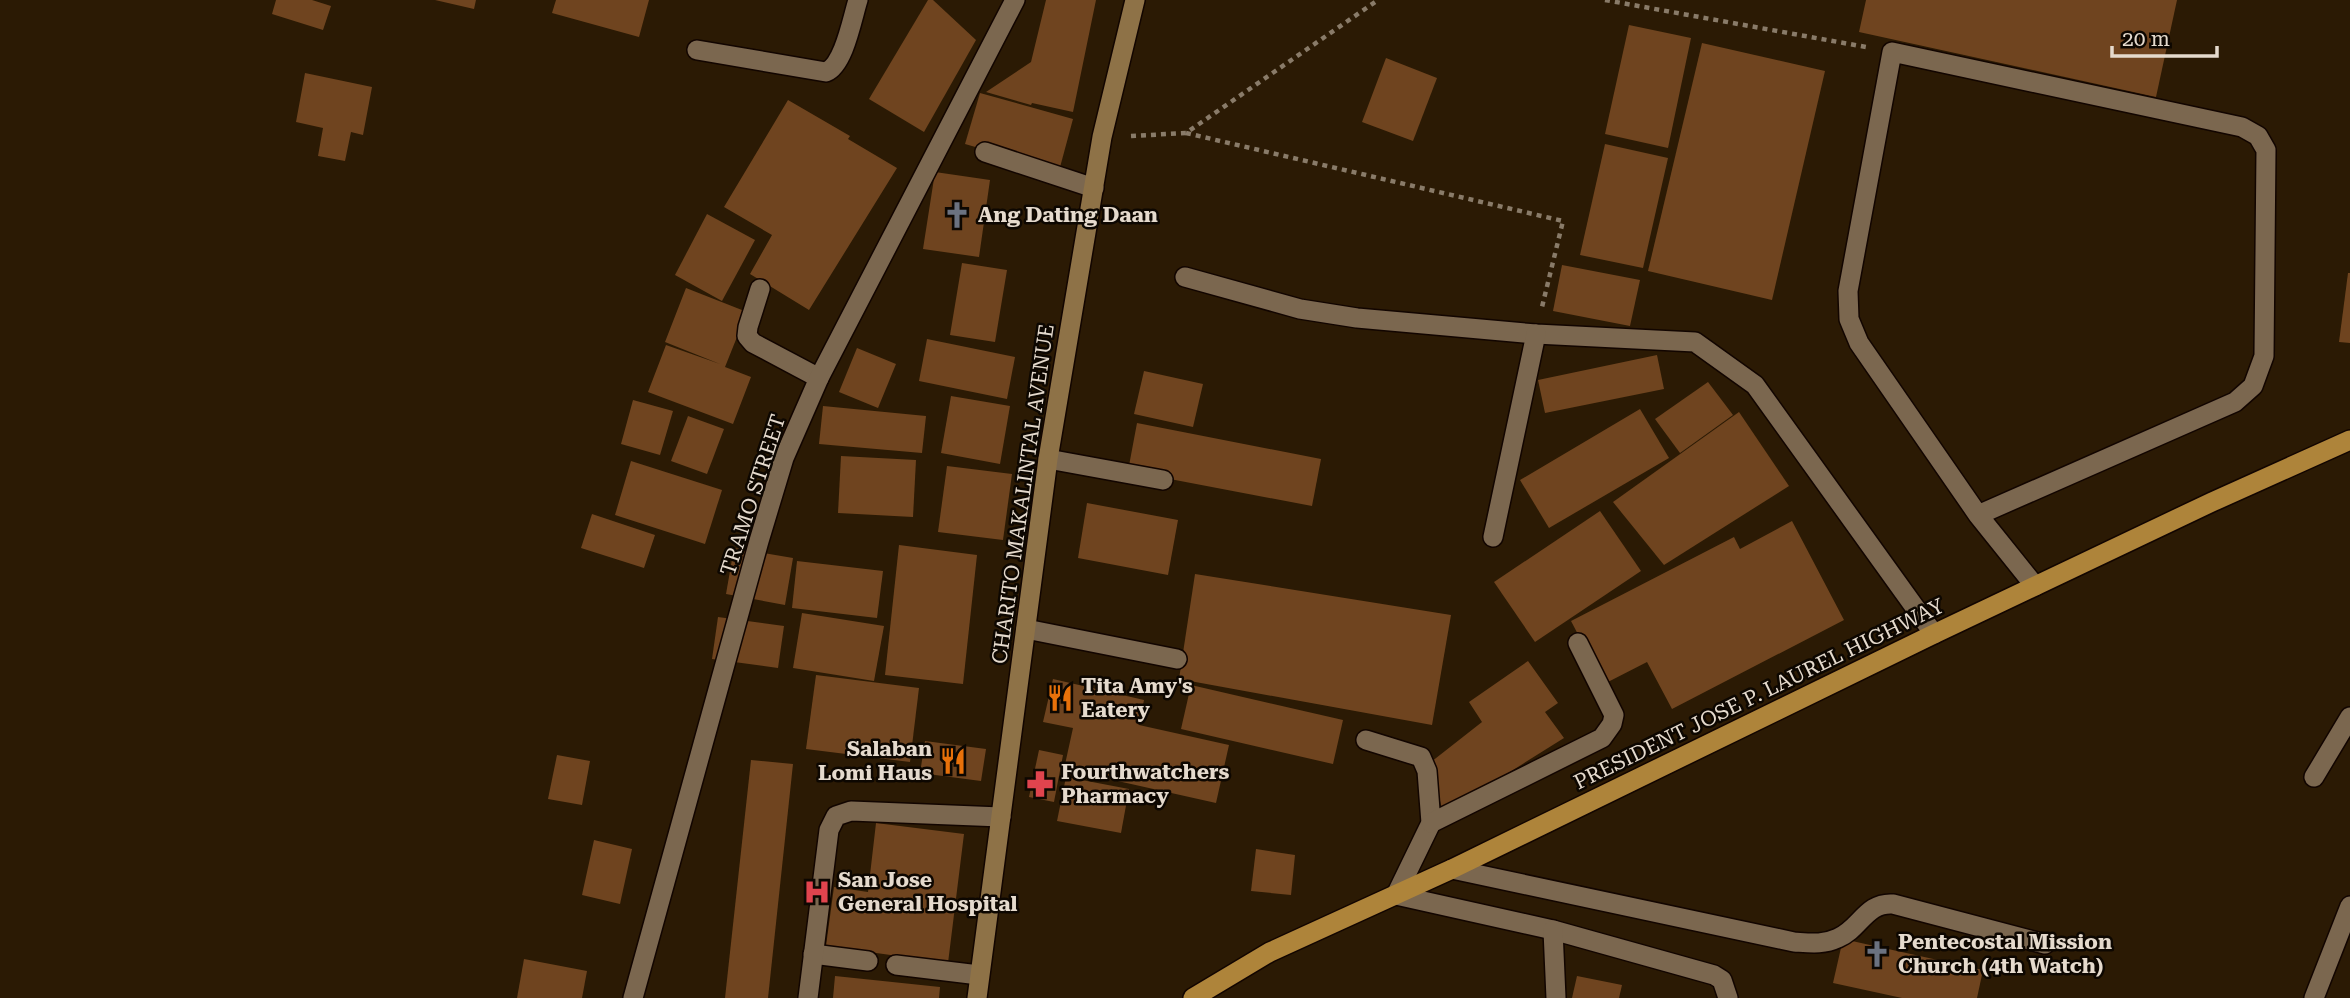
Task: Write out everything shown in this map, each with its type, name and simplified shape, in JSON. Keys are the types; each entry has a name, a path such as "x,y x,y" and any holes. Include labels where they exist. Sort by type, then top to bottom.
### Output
{"highway":[{"name":"PRESIDENT JOSE P. LAUREL HIGHWAY","path":"1192,998 1270,952 1452,869 2212,502 2350,440"}],"main road":[{"name":"CHARITO MAKALINTAL AVENUE","path":"977,998 1048,459 1102,137 1135,0"}],"street":[{"path":"697,50 826,72 834,69 839,60 858,0"},
{"name":"TRAMO STREET","path":"633,998 784,458 819,378 1015,0"},
{"path":"1978,515 2235,402 2253,386 2264,356 2266,150 2258,136 2242,127 1892,52 1848,290 1849,319 1859,343 1978,515 2035,586"},
{"path":"985,152 1094,188"},
{"path":"1185,277 1300,309 1357,318 1536,334 1695,341 1755,385 1934,634"},
{"path":"761,289 747,336 753,343 819,378"},
{"path":"1493,537 1536,334"},
{"path":"1048,459 1163,480"},
{"path":"1026,629 1177,659"},
{"path":"1431,823 1602,737 1612,724 1614,715 1578,643"},
{"path":"2314,777 2350,717"},
{"path":"1366,740 1421,757 1427,771 1431,823 1396,895 1553,930 1714,975 1722,980 1728,998"},
{"path":"808,998 829,830 836,816 851,811 1001,817"},
{"path":"1452,869 1794,942 1821,944 1842,937 1874,907 1883,903 2045,944"},
{"path":"2314,998 2350,906"},
{"path":"1553,930 1556,998"},
{"path":"813,954 868,961"},
{"path":"895,965 979,975"}],"path":[{"path":"1186,133 1378,0"},
{"path":"1605,0 1892,52"},
{"path":"1102,137 1186,133 1563,222 1536,334"}],"building":[{"path":"276,0 312,0 331,6 323,30 272,14"},
{"path":"435,0 476,0 474,9"},
{"path":"556,0 649,0 639,37 552,13"},
{"path":"928,0 933,0 976,40 924,132 869,99"},
{"path":"1046,0 1096,0 1073,112 1032,103 1031,105 986,92 1031,62"},
{"path":"1866,0 2177,0 2156,97 1859,32"},
{"path":"1629,25 1691,38 1668,148 1605,134"},
{"path":"1702,43 1825,71 1772,300 1648,271"},
{"path":"1386,58 1437,78 1413,141 1362,122"},
{"path":"305,73 372,87 363,135 351,132 345,161 318,156 323,128 296,122"},
{"path":"980,93 1073,119 1059,171 965,144"},
{"path":"788,100 850,136 848,139 897,168 809,310 750,274 772,235 724,207"},
{"path":"1605,144 1668,158 1643,268 1580,255"},
{"name":"Ang Dating Daan","path":"935,172 990,180 979,257 923,249"},
{"path":"707,214 755,240 722,301 675,275"},
{"path":"962,263 1007,270 995,342 950,335"},
{"path":"1562,265 1640,280 1630,326 1553,311"},
{"path":"2350,273 2350,343 2339,342"},
{"path":"686,288 747,312 725,367 751,377 733,424 648,392 666,345 720,364 665,342"},
{"path":"927,339 1015,357 1007,399 919,381"},
{"path":"857,348 896,364 878,408 839,392"},
{"path":"1657,355 1664,389 1545,413 1538,380"},
{"path":"1144,371 1203,384 1193,427 1134,414"},
{"path":"1708,382 1733,415 1680,453 1655,419"},
{"path":"951,396 1010,406 1000,464 941,453"},
{"path":"633,400 673,411 660,455 621,444"},
{"path":"823,406 926,416 922,453 819,444"},
{"path":"1640,409 1669,458 1549,528 1520,480"},
{"path":"1739,412 1789,486 1664,565 1613,502"},
{"path":"688,416 724,429 707,474 671,461"},
{"path":"1137,423 1321,459 1312,506 1128,471"},
{"path":"841,456 916,460 913,517 838,513"},
{"path":"631,461 722,490 705,544 615,515"},
{"path":"947,466 1012,474 1003,540 938,532"},
{"path":"1087,503 1178,520 1168,575 1078,558"},
{"path":"1600,511 1641,571 1535,642 1494,582"},
{"path":"592,514 655,535 644,568 581,548"},
{"path":"1792,521 1844,620 1672,709 1647,662 1604,684 1571,621 1734,537 1740,549"},
{"path":"899,545 977,555 963,684 885,675"},
{"path":"734,548 793,558 785,605 726,594"},
{"path":"797,561 883,571 877,618 792,608"},
{"path":"1195,574 1451,615 1432,725 1179,679"},
{"path":"802,613 884,626 874,681 793,668"},
{"path":"718,617 784,626 778,668 712,659"},
{"path":"1528,661 1558,703 1545,712 1564,738 1443,814 1431,762 1482,722 1469,702"},
{"path":"816,675 919,688 910,762 806,749"},
{"path":"1053,679 1144,700 1139,725 1229,745 1216,803 1064,769 1073,728 1043,722"},
{"path":"1191,685 1343,720 1333,764 1181,729"},
{"name":"Salaban Lomi Haus","path":"925,741 986,749 981,781 920,773"},
{"path":"1039,750 1063,755 1054,802 1029,797"},
{"path":"557,755 590,761 582,805 548,799"},
{"path":"751,760 793,764 768,998 725,998"},
{"path":"1066,777 1129,789 1121,833 1057,821"},
{"path":"876,823 964,834 948,963 826,946 834,887 868,892"},
{"path":"594,840 632,849 620,904 582,895"},
{"path":"1256,849 1295,855 1291,895 1251,891"},
{"name":"Pentecostal Mission Church (4th Watch)","path":"1843,939 1983,970 1977,998 1902,998 1833,983"},
{"path":"524,959 587,971 582,998 517,998"},
{"path":"835,976 940,987 939,998 833,998"},
{"path":"1577,976 1622,985 1619,998 1572,998"}],"place":[{"name":"Ang Dating Daan","path":"957,215"},
{"name":"Tita Amy's Eatery","path":"1060,698"},
{"name":"Salaban Lomi Haus","path":"953,761"},
{"name":"Fourthwatchers Pharmacy","path":"1040,784"},
{"name":"San Jose General Hospital","path":"817,892"},
{"name":"Pentecostal Mission Church (4th Watch)","path":"1877,954"}]}
